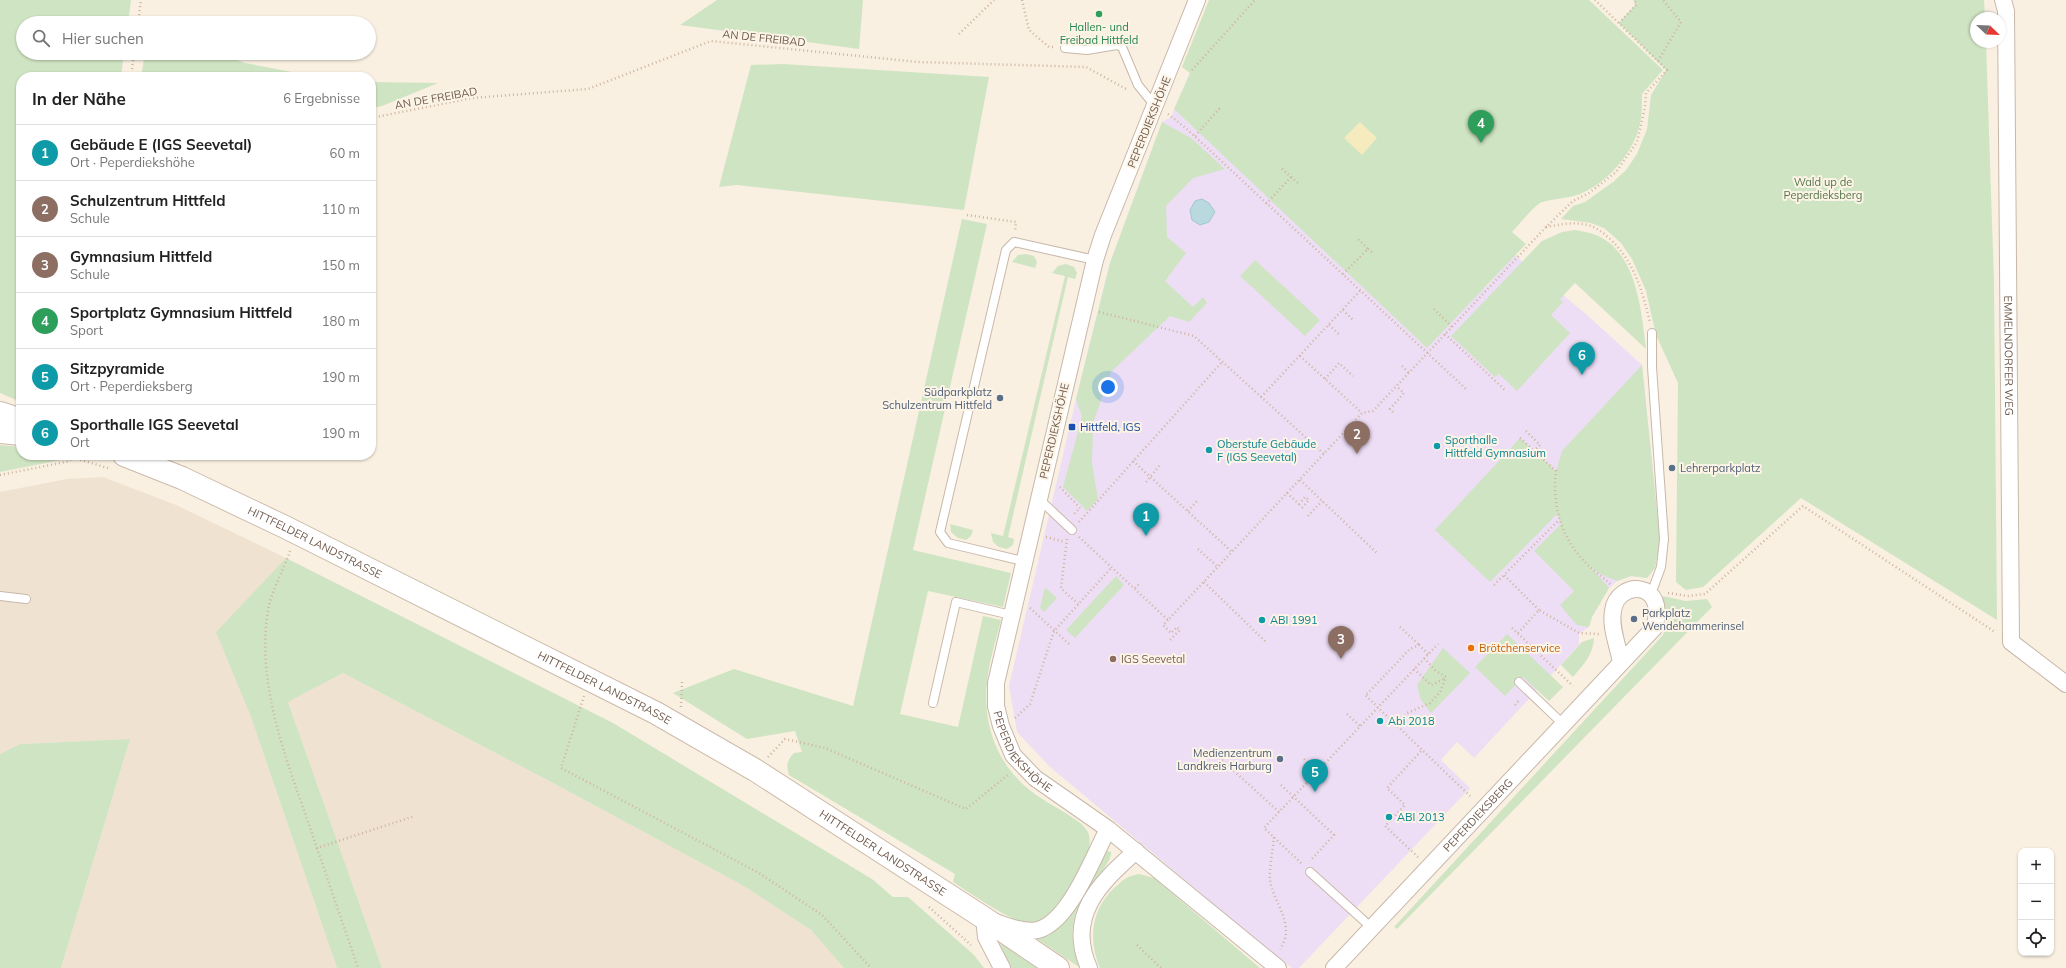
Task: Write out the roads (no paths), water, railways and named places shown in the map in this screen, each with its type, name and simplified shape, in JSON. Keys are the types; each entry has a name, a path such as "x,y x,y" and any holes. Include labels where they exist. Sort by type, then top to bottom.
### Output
{"main road":[{"path":"0,413 16,418"},
{"path":"0,432 16,434"},
{"name":"HITTFELDER LANDSTRASSE","path":"120,463 167,472 220,496 656,713 755,770 984,918 1058,968"}],"street":[{"name":"PEPERDIEKSHÖHE","path":"1197,0 1095,260 1023,561 996,682 996,706 1000,726 1013,755 1020,765 1035,778 1108,829 1136,851 1278,968"},
{"name":"EMMELNDORFER WEG","path":"2003,0 2006,11 2011,642 2066,684"},
{"path":"1621,662 1613,626 1613,610 1617,601 1626,591 1635,590 1651,594"},
{"name":"PEPERDIEKSBERG","path":"1334,968 1654,628 1657,616 1657,604 1651,594"},
{"path":"1002,968 986,937 984,918 1016,929 1037,930 1053,922 1067,908 1108,829"},
{"path":"1089,968 1085,958 1082,942 1083,916 1100,885 1136,851"}],"lane":[{"path":"1065,48 1087,50 1117,45 1122,47 1138,85 1155,106"},
{"path":"1023,561 948,543 940,532 1006,250 1014,242 1095,260"},
{"path":"1651,594 1661,567 1664,539 1652,367 1652,333"},
{"path":"1038,498 1072,530"},
{"path":"0,596 26,599"},
{"path":"933,703 956,602 1011,615"},
{"path":"1519,682 1563,724"},
{"path":"1310,872 1372,928"}],"water":[{"path":"1202,199 1209,203 1215,212 1209,222 1200,225 1192,220 1190,210 1195,201"}],"place":[{"name":"Hallen- und Freibad Hittfeld","path":"1099,14"},
{"name":"Sportplatz Gymnasium Hittfeld","path":"1481,143"},
{"name":"Sporthalle IGS Seevetal","path":"1582,375"},
{"name":"Südparkplatz Schulzentrum Hittfeld","path":"1000,398"},
{"name":"Hittfeld, IGS","path":"1072,427"},
{"name":"Sporthalle Hittfeld Gymnasium","path":"1437,446"},
{"name":"Oberstufe Gebäude F (IGS Seevetal)","path":"1209,450"},
{"name":"Schulzentrum Hittfeld","path":"1357,454"},
{"name":"Lehrerparkplatz","path":"1672,468"},
{"name":"Gebäude E (IGS Seevetal)","path":"1146,536"},
{"name":"Parkplatz Wendehammerinsel","path":"1634,619"},
{"name":"ABI 1991","path":"1262,620"},
{"name":"Brötchenservice","path":"1471,648"},
{"name":"IGS Seevetal","path":"1113,659"},
{"name":"Gymnasium Hittfeld","path":"1341,659"},
{"name":"Abi 2018","path":"1380,721"},
{"name":"Medienzentrum Landkreis Harburg","path":"1280,759"},
{"name":"Sitzpyramide","path":"1315,792"},
{"name":"ABI 2013","path":"1389,817"}],"park label":[{"name":"Wald up de Peperdieksberg","path":"1823,188"}]}
